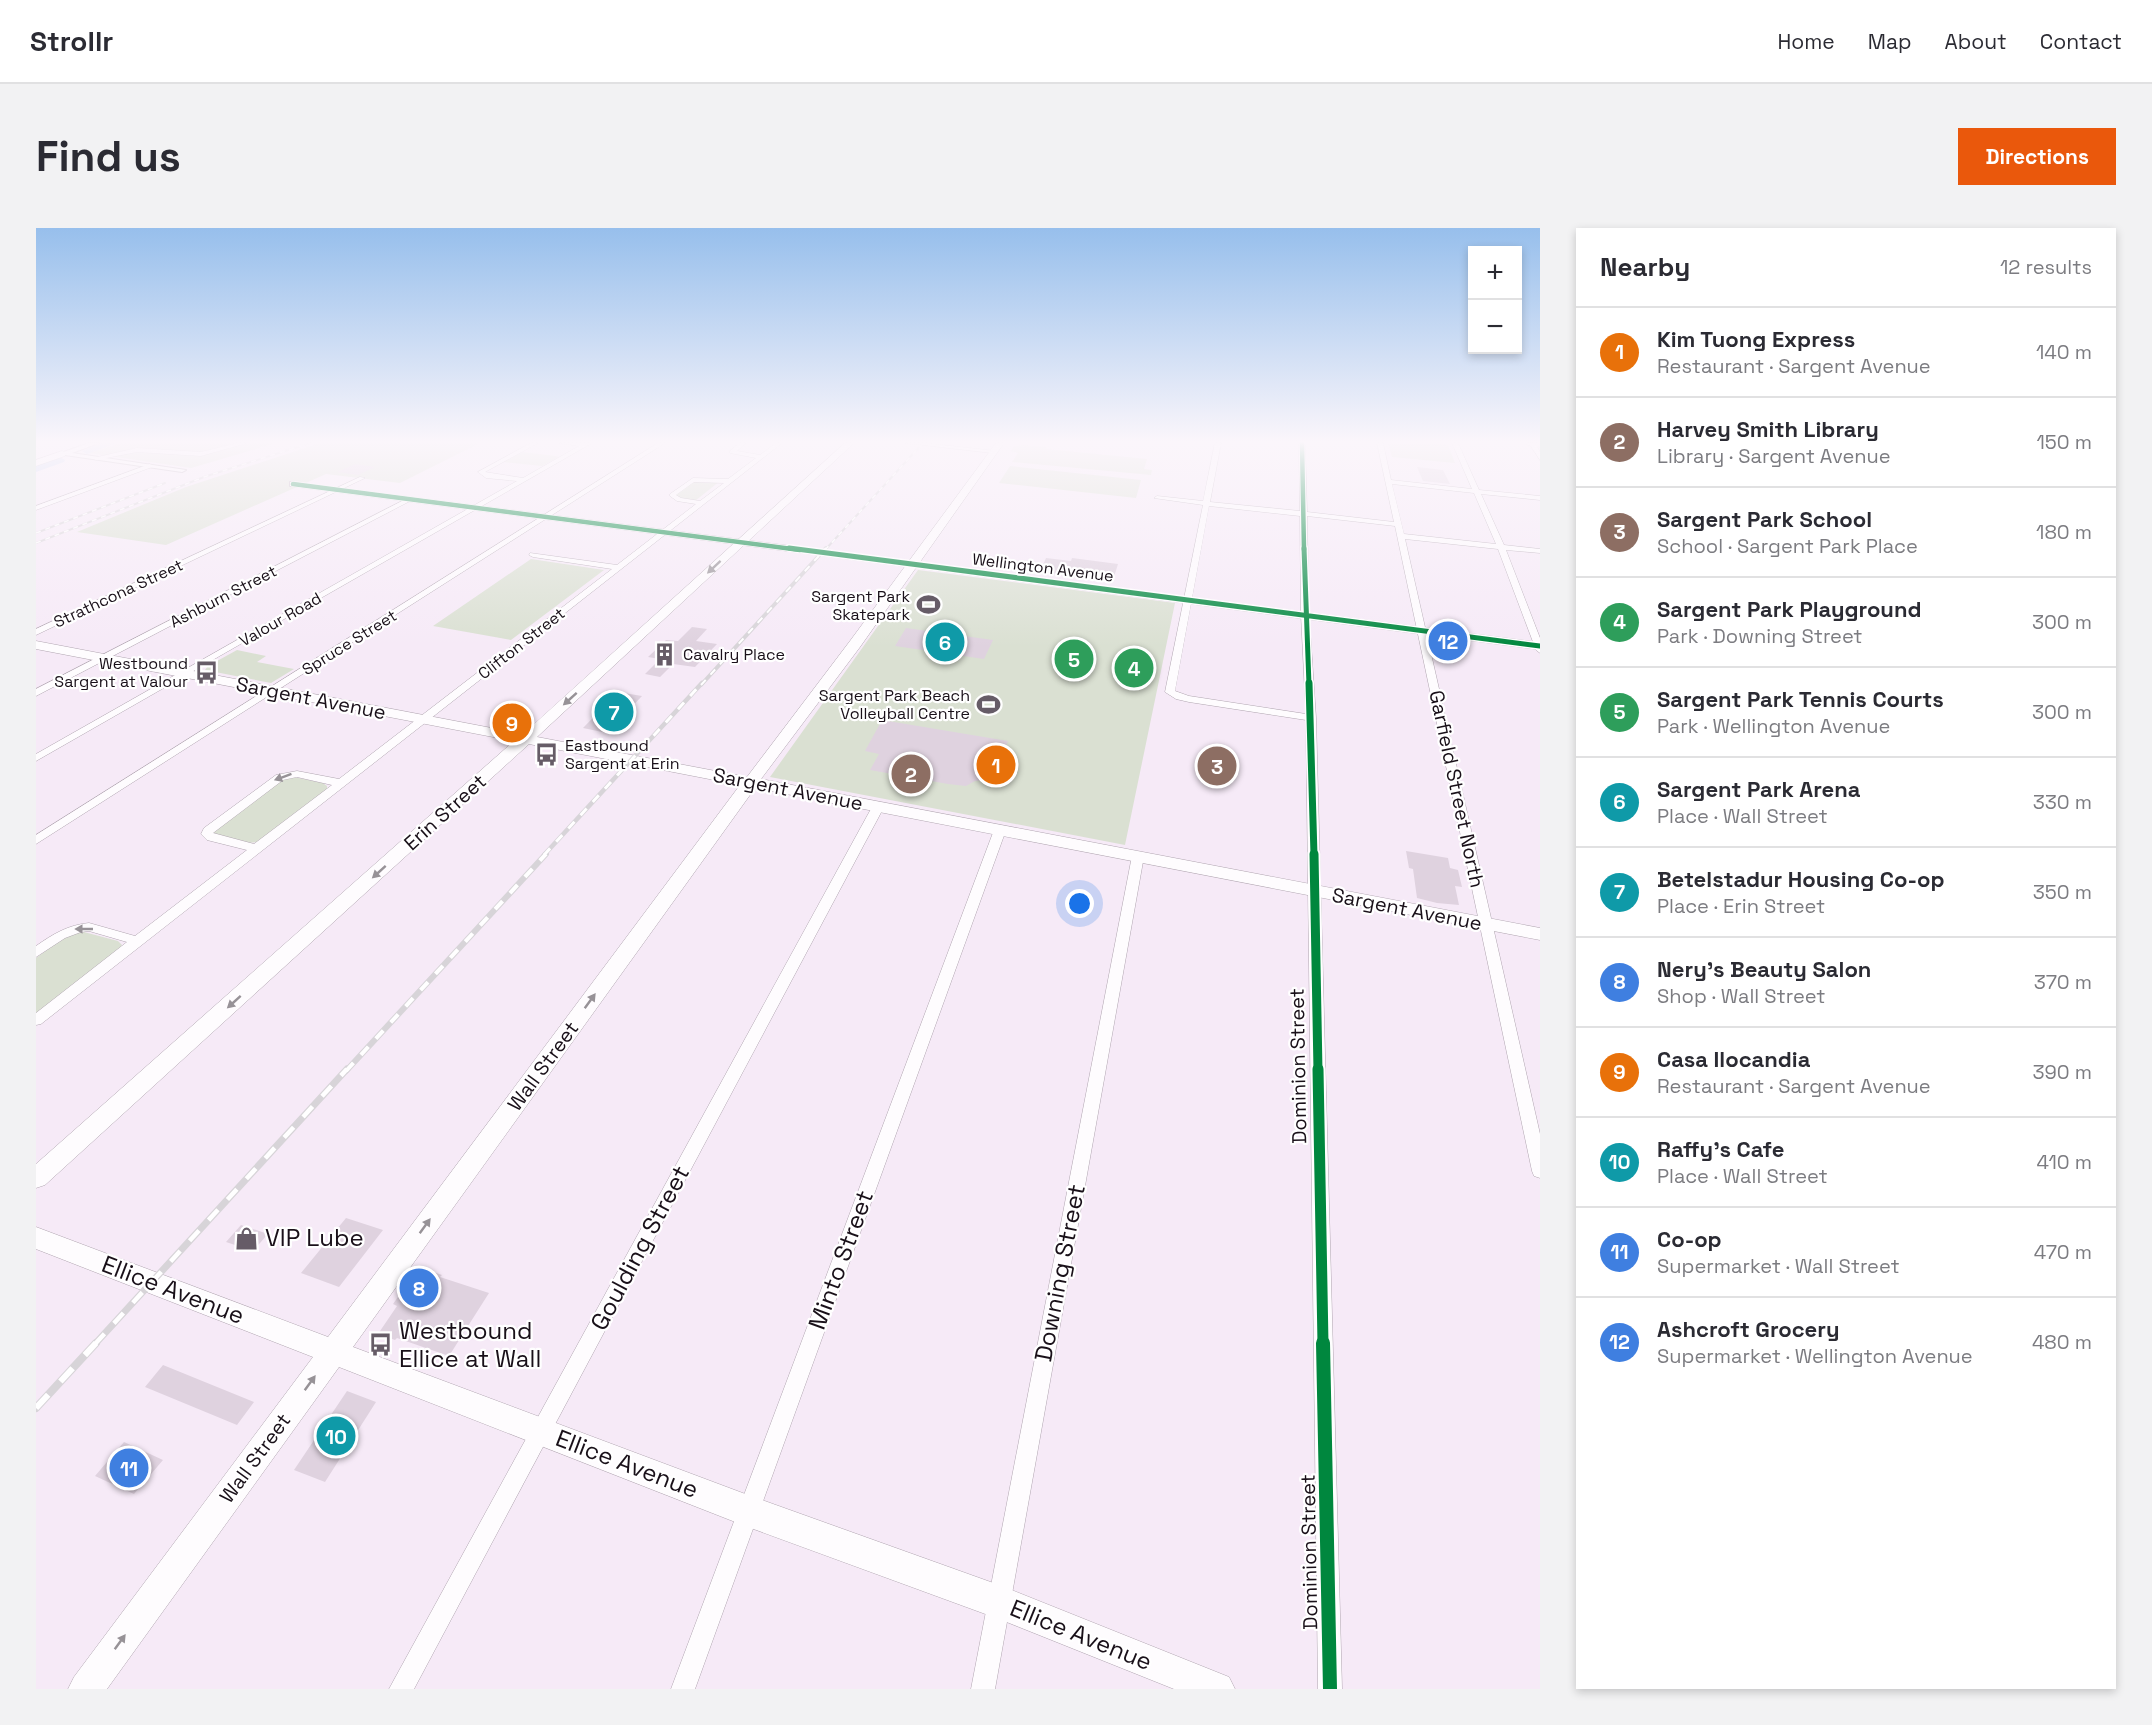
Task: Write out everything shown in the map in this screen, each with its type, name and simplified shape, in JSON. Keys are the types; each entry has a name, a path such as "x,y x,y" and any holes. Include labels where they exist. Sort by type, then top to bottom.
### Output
{"main road":[{"name":"Erin Street","path":"36,1178 775,511"},
{"name":"Wall Street","path":"86,1689 950,511"},
{"name":"Sargent Avenue","path":"36,645 1540,934"},
{"name":"Ellice Avenue","path":"36,1238 748,1511 999,1602 1218,1689"}],"street":[{"name":"Strathcona Street","path":"36,632 293,511"},
{"name":"Ashburn Street","path":"36,693 386,511"},
{"name":"Valour Road","path":"36,758 468,511"},
{"name":"Wellington Avenue","path":"504,511 1540,647"},
{"name":"Spruce Street","path":"36,840 554,511"},
{"name":"Clifton Street","path":"36,1020 691,511"},
{"path":"1204,511 1170,689 1173,695 1311,718"},
{"path":"1278,511 1540,551"},
{"name":"Garfield Street North","path":"1395,511 1540,1170"},
{"path":"1486,511 1540,647"},
{"name":"Dominion Street","path":"1303,514 1305,615 1311,718 1330,1689"},
{"path":"533,555 618,567"},
{"path":"255,849 211,838 207,830 276,779 286,775 297,774 340,783"},
{"name":"Goulding Street","path":"401,1689 878,807"},
{"name":"Minto Street","path":"682,1689 1000,830"},
{"name":"Downing Street","path":"983,1689 1138,856"},
{"path":"36,953 65,932 80,927 88,927 137,941"}],"shaded area":[{"path":"127,511 242,511 166,545 77,532"},
{"path":"531,559 604,570 511,640 433,626"},
{"path":"918,570 1175,603 1125,845 770,777"},
{"path":"237,650 266,656 257,662 294,669 271,683 205,670 208,666"},
{"path":"294,777 323,783 327,786 327,790 259,842 247,843 214,835 214,830 278,781"},
{"path":"84,932 118,941 122,945 118,952 36,1014 36,958 64,938"}],"building":[{"path":"1046,558 1071,561 1072,558 1118,564 1113,580 1040,572"},
{"name":"Cavalry Place","path":"692,627 707,629 696,641 717,644 695,667 673,664 660,677 645,674 660,659 648,657 666,640 678,641"},
{"path":"906,628 993,640 984,659 895,646"},
{"path":"618,692 642,696 607,733 583,728"},
{"path":"882,720 1008,741 993,779 975,781 966,786 948,784 870,770 879,754 865,751"},
{"path":"1406,851 1448,858 1450,868 1458,870 1462,887 1455,886 1459,905 1417,898 1413,869 1409,868"},
{"path":"346,1218 383,1230 339,1287 301,1273"},
{"name":"VIP Lube","path":"241,1225 268,1234 253,1251 226,1242"},
{"path":"419,1267 442,1275 440,1277 489,1293 449,1356 397,1338 395,1340 378,1334 397,1306 393,1304"},
{"path":"163,1365 254,1402 237,1425 145,1387"},
{"path":"347,1391 376,1402 325,1482 294,1470"},
{"path":"124,1442 163,1460 134,1494 95,1476"}],"railway":[{"path":"36,533 92,511"},
{"path":"36,543 117,511"},
{"path":"825,550 861,511"},
{"path":"701,685 826,548"},
{"path":"544,855 702,683"},
{"path":"346,1071 546,854"},
{"path":"95,1344 347,1069"},
{"path":"36,1408 96,1343"}],"cycle path":[{"path":"502,511 1540,646"},
{"path":"1303,511 1305,615 1311,718 1330,1689"}],"place":[{"name":"Sargent Park Skatepark","path":"928,605"},
{"name":"Ashcroft Grocery","path":"1448,641"},
{"name":"Sargent Park Arena","path":"945,642"},
{"name":"Cavalry Place","path":"665,654"},
{"name":"Sargent Park Tennis Courts","path":"1074,659"},
{"name":"Sargent Park Playground","path":"1134,668"},
{"name":"Westbound Sargent at Valour","path":"206,672"},
{"name":"Sargent Park Beach Volleyball Centre","path":"988,704"},
{"name":"Betelstadur Housing Co-op","path":"614,712"},
{"name":"Casa Ilocandia","path":"512,723"},
{"name":"Eastbound Sargent at Erin","path":"547,754"},
{"name":"Kim Tuong Express","path":"996,765"},
{"name":"Sargent Park School","path":"1217,766"},
{"name":"Harvey Smith Library","path":"911,774"},
{"name":"VIP Lube","path":"247,1238"},
{"name":"Nery's Beauty Salon","path":"419,1288"},
{"name":"Westbound Ellice at Wall","path":"381,1345"},
{"name":"Raffy's Cafe","path":"336,1436"},
{"name":"Co-op","path":"129,1468"}]}
